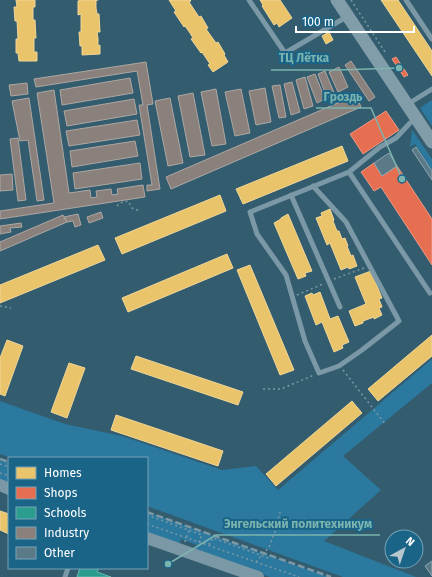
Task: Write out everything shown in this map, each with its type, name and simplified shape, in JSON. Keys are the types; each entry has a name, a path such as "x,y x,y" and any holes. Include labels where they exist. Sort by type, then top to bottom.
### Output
{"main road":[{"path":"337,0 432,142"}],"street":[{"path":"148,538 256,577"}],"lane":[{"path":"249,0 285,53 348,16"},
{"path":"406,0 432,39"},
{"path":"407,105 432,89"},
{"path":"313,186 346,222 399,321 339,366 320,373 305,341 286,275 257,234 250,212 313,186 349,172 380,147 396,138 410,123 417,119"},
{"path":"349,172 430,293"},
{"path":"291,195 340,307"}],"path":[{"path":"351,0 385,52"},
{"path":"117,206 120,203 128,201 132,208 140,211"},
{"path":"0,306 11,308"},
{"path":"339,366 386,425"},
{"path":"263,389 281,389 320,373"},
{"path":"256,562 269,547 280,512"},
{"path":"148,515 202,535 199,541 210,544 213,538 268,558"},
{"path":"148,524 299,577"},
{"path":"186,538 189,530"}],"shaded area":[{"path":"432,100 432,126 420,108"},
{"path":"412,130 432,159 432,170 415,144 410,147"},
{"path":"432,359 432,383 343,456 381,490 324,541 384,564 384,569 396,569 416,577 343,577 148,506 148,457 9,457 0,454 0,401 65,424 122,436 222,470 256,466 278,490"},
{"path":"0,460 8,463 8,483 0,480"},
{"path":"148,512 329,577 270,577 195,551 197,545 181,539 179,545 148,533"}],"building: Homes":[{"path":"16,0 35,0 35,7 33,7 33,20 35,20 36,38 34,38 34,52 37,52 37,61 19,61 18,53 16,53 16,39 18,39 17,21 15,21 14,7 17,7"},
{"path":"96,0 97,14 99,14 100,32 97,32 98,46 100,45 100,54 82,55 79,32 81,32 81,14 78,15 78,1"},
{"path":"169,0 191,1 189,2 199,17 201,16 208,28 206,29 216,43 218,42 228,62 213,72 208,65 210,64 202,52 201,53 191,39 193,38 190,33 174,12 176,11"},
{"path":"260,0 280,0 292,18 279,27 277,23 274,25"},
{"path":"381,0 398,0 432,51 432,76"},
{"path":"329,32 333,40 326,44 322,36"},
{"path":"342,146 348,161 243,204 236,189"},
{"path":"220,195 226,211 122,254 115,238"},
{"path":"330,209 337,231 339,231 342,239 345,238 351,256 353,255 357,266 349,269 348,267 341,270 330,243 327,245 316,218 322,216 321,213"},
{"path":"288,214 312,271 305,273 306,276 298,279 274,223"},
{"path":"98,245 105,260 0,303 0,285"},
{"path":"227,254 233,268 128,312 122,298"},
{"path":"250,265 294,370 280,375 237,270"},
{"path":"371,271 382,298 379,299 382,307 379,308 382,315 374,319 374,317 363,321 363,323 355,326 349,311 366,304 355,277"},
{"path":"320,292 330,319 338,316 349,342 342,345 343,348 334,352 322,322 316,325 305,296"},
{"path":"432,335 432,356 378,401 368,389"},
{"path":"7,340 23,346 5,396 0,394 0,358"},
{"path":"136,356 243,392 238,405 131,369"},
{"path":"69,363 85,368 67,418 51,412"},
{"path":"352,401 362,413 276,486 266,474"},
{"path":"116,415 223,451 218,466 111,430"},
{"path":"0,511 8,514 8,534 0,530"}],"building: Shops":[{"path":"396,57 408,75 404,77 392,59"},
{"path":"386,111 399,130 363,154 350,134"},
{"path":"374,163 382,176 397,166 432,219 432,265 381,187 374,191 361,172"}],"building: Schools":[{"path":"80,569 98,569 97,572 111,577 77,577"}],"building: Industry":[{"path":"351,61 375,97 369,101 345,65"},
{"path":"146,62 153,104 147,105 160,189 147,191 147,185 152,185 139,105 143,105 137,71 36,87 34,79"},
{"path":"339,67 348,87 338,92 329,72"},
{"path":"325,71 335,95 327,98 318,74"},
{"path":"315,74 325,99 317,103 307,77"},
{"path":"305,77 313,106 304,109 296,80"},
{"path":"130,78 133,93 62,105 60,90"},
{"path":"292,82 300,112 291,115 284,84"},
{"path":"27,83 28,94 11,96 9,85"},
{"path":"280,85 286,117 279,118 272,86"},
{"path":"265,88 271,122 256,125 249,91"},
{"path":"216,89 226,144 212,146 201,92"},
{"path":"241,89 250,133 235,136 225,92"},
{"path":"54,90 69,193 90,190 91,198 97,197 96,191 111,189 112,195 118,194 117,189 143,185 145,197 0,219 0,211 54,203 37,93"},
{"path":"193,93 205,155 190,157 178,96"},
{"path":"356,95 361,107 171,189 166,177"},
{"path":"29,98 44,200 37,201 28,140 20,141 12,101"},
{"path":"170,98 183,163 168,166 155,101"},
{"path":"134,99 137,114 67,126 64,111"},
{"path":"137,120 140,135 69,146 66,131"},
{"path":"18,138 26,200 18,201 10,139"},
{"path":"135,141 138,156 72,167 70,151"},
{"path":"140,163 142,179 75,189 73,173"},
{"path":"12,174 13,190 0,191 0,175"},
{"path":"101,212 103,218 89,223 87,217"},
{"path":"78,214 81,225 75,227 73,221 67,222 64,217"},
{"path":"63,215 67,222 0,251 0,242"},
{"path":"21,223 22,227 10,228 11,232 0,234 0,226"}],"building: Other":[{"path":"416,147 432,171 432,180 412,150"},
{"path":"389,153 397,166 382,176 374,163"},
{"path":"432,561 432,576 425,566"}],"railway":[{"path":"0,459 8,462"},
{"path":"148,512 331,577"}],"place":[{"name":"ТЦ Лётка","path":"399,68"},
{"name":"Гроздь","path":"402,179"},
{"name":"Энгельский политехникум","path":"168,564"}]}
